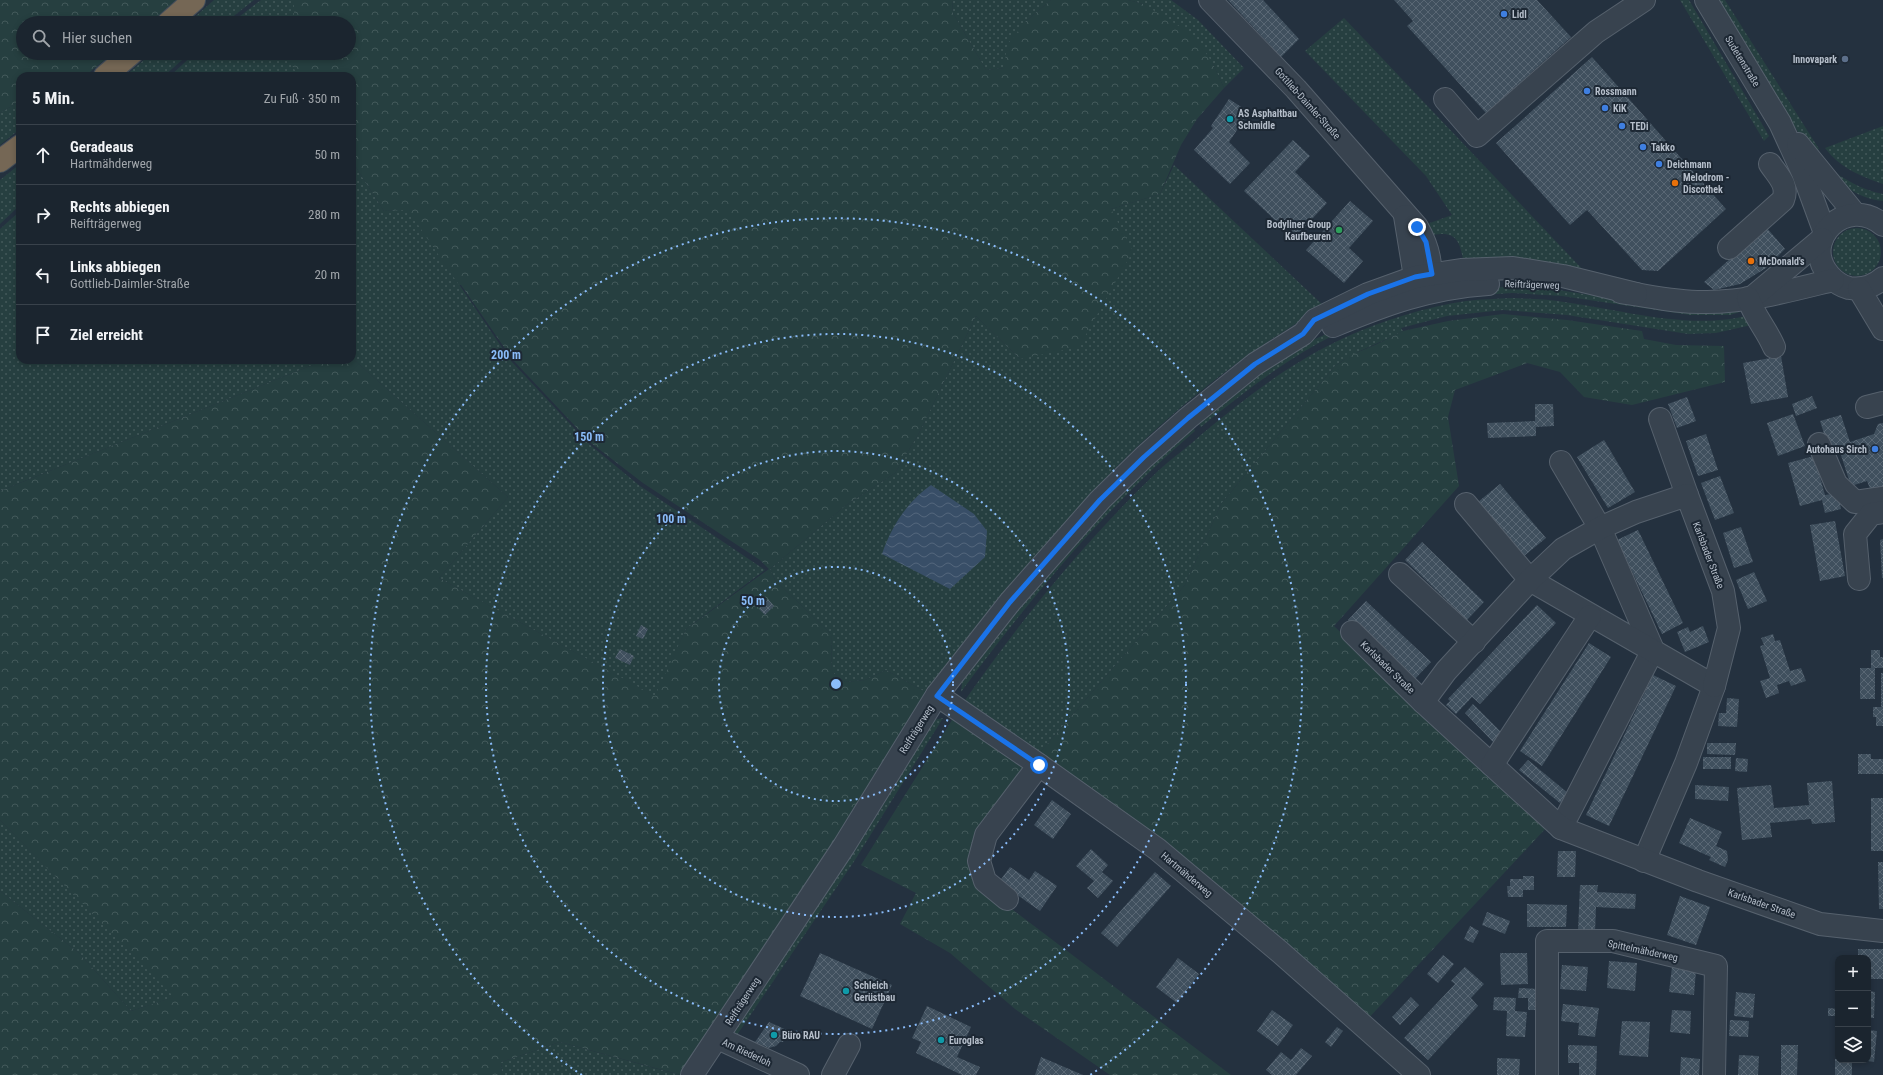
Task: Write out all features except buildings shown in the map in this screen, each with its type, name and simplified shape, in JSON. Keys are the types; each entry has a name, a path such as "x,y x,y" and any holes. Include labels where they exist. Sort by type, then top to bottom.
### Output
{"highway":[{"path":"176,16 194,0"},
{"path":"110,72 124,60"},
{"path":"0,161 16,149"}],"street":[{"name":"Gottlieb-Daimler-Straße","path":"1210,0 1296,89 1403,209 1417,227 1426,242 1425,281"},
{"path":"1445,99 1477,136 1596,32 1644,0"},
{"name":"Sudetenstraße","path":"1706,0 1780,122 1803,173 1823,236"},
{"name":"Sudetenstraße","path":"1780,122 1855,214"},
{"path":"1729,248 1783,200 1786,193 1785,185 1770,164"},
{"path":"1774,347 1770,338 1752,311 1750,297 1823,236 1832,224 1841,218 1855,214 1866,216 1881,222"},
{"path":"1823,236 1821,258 1825,270 1833,280 1846,287 1859,289 1875,284 1883,278"},
{"name":"Reifträgerweg","path":"692,1075 718,1038 844,846 937,696 1010,602 1100,500 1144,457 1188,418 1255,364 1303,334 1322,330 1384,305 1425,281 1463,285 1512,282 1545,283 1636,294 1665,300 1707,302 1782,292 1833,280"},
{"path":"1859,289 1883,329"},
{"name":"Karlsbader Straße","path":"1644,861 1686,763 1714,686 1728,628 1723,591 1660,419"},
{"path":"1819,444 1836,484 1855,502 1883,498"},
{"path":"1561,462 1600,528 1653,650"},
{"name":"Karlsbader Straße","path":"1423,702 1446,671 1530,580 1563,549 1600,528 1636,512 1687,496"},
{"path":"1466,504 1530,580 1590,616 1653,650 1714,686"},
{"path":"1859,579 1855,534 1871,514 1883,512"},
{"path":"1400,574 1474,642"},
{"path":"1492,765 1590,616"},
{"name":"Karlsbader Straße","path":"1352,632 1423,702 1561,828 1644,861 1820,924 1883,931"},
{"path":"1561,828 1653,650"},
{"name":"Hartmähderweg","path":"937,696 1039,765 1157,849 1280,952 1419,1075"},
{"path":"1007,899 985,881 978,861 986,835 1039,765"},
{"name":"Spittelmähderweg","path":"1547,1075 1547,941 1613,941 1716,966 1714,1075"},
{"name":"Am Riederloh","path":"718,1038 798,1075"},
{"path":"833,1075 849,1045"}],"green space":[{"path":"0,0 176,0 158,16 16,16 16,60 104,60 90,72 16,72 16,103 0,113"},
{"path":"214,0 254,0 234,16 196,16"},
{"path":"261,0 294,0 294,16 240,16"},
{"path":"294,0 952,0 953,13 986,70 1004,68 1007,45 1026,21 1051,0 1128,0 1143,4 1195,36 1213,64 1224,88 1197,119 1181,145 1160,194 1111,209 1133,251 1079,347 1020,359 976,316 919,433 895,473 845,506 770,569 775,580 831,634 832,672 845,682 865,680 886,670 927,693 836,842 681,1075 560,1042 501,1062 502,1075 0,1075 0,891 79,953 131,1011 174,997 0,820 0,491 315,364 356,364 356,362 508,497 439,578 655,696 686,629 769,569 760,560 643,483 591,443 513,360 461,285 459,285 408,210 384,211 356,167 356,72 296,72 292,66 292,60 356,60 356,16 294,16"},
{"path":"952,0 1051,0 1026,21 1004,68 986,70 953,13"},
{"path":"1128,0 1171,0 1198,20 1244,68 1224,88 1213,64 1143,4"},
{"path":"1680,0 1689,0 1769,136 1764,141"},
{"path":"1716,0 1725,0 1819,149 1812,153 1767,85"},
{"path":"1344,18 1586,273 1464,264 1459,244 1453,236 1448,234 1433,235 1427,224 1452,215 1426,176 1305,51"},
{"path":"144,60 182,60 169,72 130,72"},
{"path":"187,60 293,60 293,66 297,72 174,72"},
{"path":"16,103 16,132 0,145 0,113"},
{"path":"1883,126 1883,184 1866,178 1844,166 1825,148"},
{"path":"1174,165 1325,307 1260,347 1228,370 1166,420 1109,474 1064,525 927,693 886,670 865,680 845,682 832,672 831,634 775,580 770,569 845,506 895,473 919,433 976,316 1020,359 1111,209 1160,194"},
{"path":"16,167 16,209 0,224 0,180"},
{"path":"356,167 384,211 408,209 511,361 589,444 640,486 765,570 686,629 656,697 439,578 508,497 356,362"},
{"path":"1827,168 1861,187 1883,194 1883,201 1867,198 1845,186 1832,175"},
{"path":"16,215 16,364 315,364 0,491 0,229"},
{"path":"1852,228 1862,228 1871,232 1877,238 1880,243 1880,261 1871,272 1862,276 1852,276 1843,272 1837,266 1833,257 1833,247 1837,238 1843,232"},
{"path":"1514,286 1546,288 1621,300 1739,309 1740,312 1730,315 1690,315 1562,296 1512,293 1467,296 1466,290"},
{"path":"1512,298 1558,301 1657,318 1681,320 1704,321 1749,315 1756,324 1716,333 1688,334 1567,315 1503,310 1447,316 1401,328 1403,331 1359,351 1335,366 1221,504 1185,585 1035,758 961,706 1029,613 1078,554 1104,526 1163,466 1253,393 1307,357 1346,337 1375,325 1405,315 1451,304 1472,300"},
{"path":"1503,314 1567,320 1642,331 1644,339 1676,345 1724,346 1725,382 1632,405 1584,397 1560,372 1527,363 1455,390 1448,417 1459,486 1334,626 1547,827 1365,1022 1035,758 1185,585 1221,504 1335,366 1351,355 1403,331 1448,321"},
{"path":"1335,330 1336,334 1283,365 1249,389 1201,427 1198,423 1261,373 1304,344"},
{"path":"1193,427 1195,431 1130,491 1070,555 1042,588 961,692 962,682 993,638 1109,503"},
{"path":"957,712 1030,765 977,839 1005,904 1231,1075 1110,1075 1015,1009 950,953 900,924 916,893 861,865"},
{"path":"943,718 855,860 735,1038 730,1035 933,720"},
{"path":"0,820 175,997 131,1011 79,953 0,891"},
{"path":"560,1042 680,1075 502,1075 501,1062"}],"water":[{"path":"931,485 974,514 987,531 985,557 950,589 882,554 890,534 907,507"}],"place":[{"name":"Lidl","path":"1504,14"},
{"name":"Innovapark","path":"1845,59"},
{"name":"Rossmann","path":"1587,91"},
{"name":"KiK","path":"1605,108"},
{"name":"AS Asphaltbau Schmidle","path":"1230,119"},
{"name":"TEDi","path":"1622,126"},
{"name":"Takko","path":"1643,147"},
{"name":"Deichmann","path":"1659,164"},
{"name":"Melodrom - Discothek","path":"1675,183"},
{"name":"Bodyliner Group Kaufbeuren","path":"1339,230"},
{"name":"McDonald's","path":"1751,261"},
{"name":"Autohaus Sirch","path":"1875,449"},
{"name":"Schleich Gerüstbau","path":"846,991"},
{"name":"Büro RAU","path":"774,1035"},
{"name":"Euroglas","path":"941,1040"}],"route":[{"path":"1039,765 954,706 937,696 978,641 1010,602 1100,500 1144,457 1188,418 1255,364 1303,334 1314,320 1368,294 1415,277 1432,274 1426,242 1417,227"}]}
